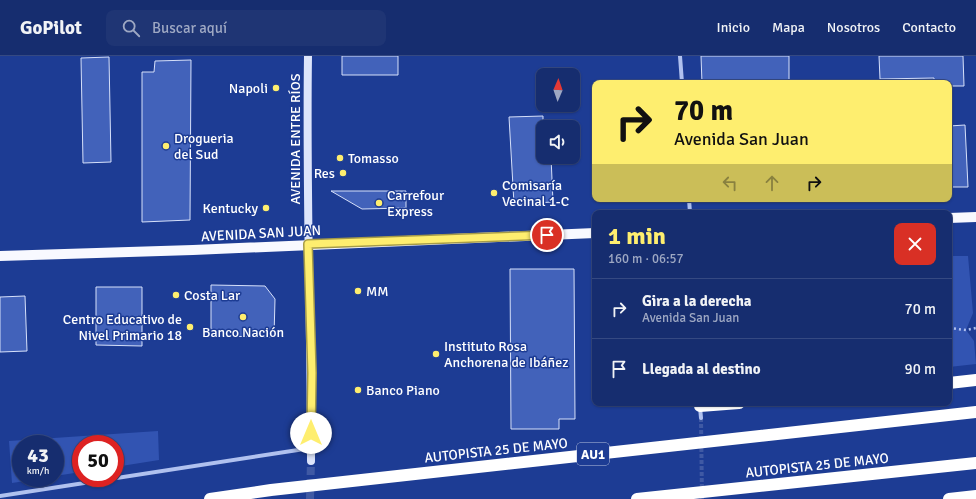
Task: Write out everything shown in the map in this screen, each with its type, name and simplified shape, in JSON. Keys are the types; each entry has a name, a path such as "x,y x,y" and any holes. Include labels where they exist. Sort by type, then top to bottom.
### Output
{"highway":[{"path":"952,383 976,380"},
{"path":"700,409 720,406"},
{"name":"AUTOPISTA 25 DE MAYO","path":"210,499 279,489 976,412"},
{"name":"AUTOPISTA 25 DE MAYO","path":"637,499 976,463"},
{"path":"949,499 976,496"}],"main road":[{"name":"AVENIDA ENTRE RÍOS","path":"308,56 308,244 312,373 311,462"},
{"path":"952,218 976,217"},
{"name":"AVENIDA SAN JUAN","path":"0,256 193,250 592,233"}],"street":[{"path":"680,56 682,80"},
{"path":"0,496 311,448"}],"path":[{"path":"952,328 966,330 976,328"}],"shaded area":[{"path":"952,256 968,256 973,313 966,330 974,341 976,364 952,367"},
{"path":"158,431 159,460 124,466 124,435 98,435"},
{"path":"64,437 72,437 72,473 64,475"},
{"path":"9,441 12,441 12,483"}],"building":[{"path":"342,56 398,56 398,75 342,75"},
{"path":"701,56 789,56 789,80 702,80"},
{"path":"879,56 963,56 964,86 952,86 952,80 934,80 934,78 880,79"},
{"path":"109,57 111,162 83,163 81,58"},
{"name":"Drogueria del Sud","path":"191,60 190,220 142,222 142,72 154,72 155,61"},
{"path":"543,116 543,120 536,120 536,164 551,164 553,202 514,204 509,117"},
{"path":"965,125 968,187 952,187 952,126"},
{"name":"Carrefour Express","path":"331,191 406,191 406,208 362,209"},
{"path":"510,269 574,269 575,419 559,419 559,429 511,429"},
{"name":"Banco Nación","path":"211,285 265,286 275,299 274,337 211,336"},
{"path":"96,287 142,287 142,346 96,345"},
{"path":"25,296 27,351 0,352 0,297"}],"tunnel":[{"path":"701,418 702,499"},
{"path":"310,499 311,461"}],"place":[{"name":"Napoli","path":"276,88"},
{"name":"Drogueria del Sud","path":"166,146"},
{"name":"Tomasso","path":"340,158"},
{"name":"Res","path":"343,173"},
{"name":"Comisaría Vecinal 1-C","path":"494,193"},
{"name":"Carrefour Express","path":"379,203"},
{"name":"Kentucky","path":"266,208"},
{"name":"MM","path":"358,291"},
{"name":"Costa Lar","path":"176,295"},
{"name":"Banco Nación","path":"243,317"},
{"name":"Centro Educativo de Nivel Primario 18","path":"190,327"},
{"name":"Instituto Rosa Anchorena de Ibáñez","path":"436,354"},
{"name":"Banco Piano","path":"358,390"}],"route":[{"path":"311,433 312,373 308,244 547,235"}]}
